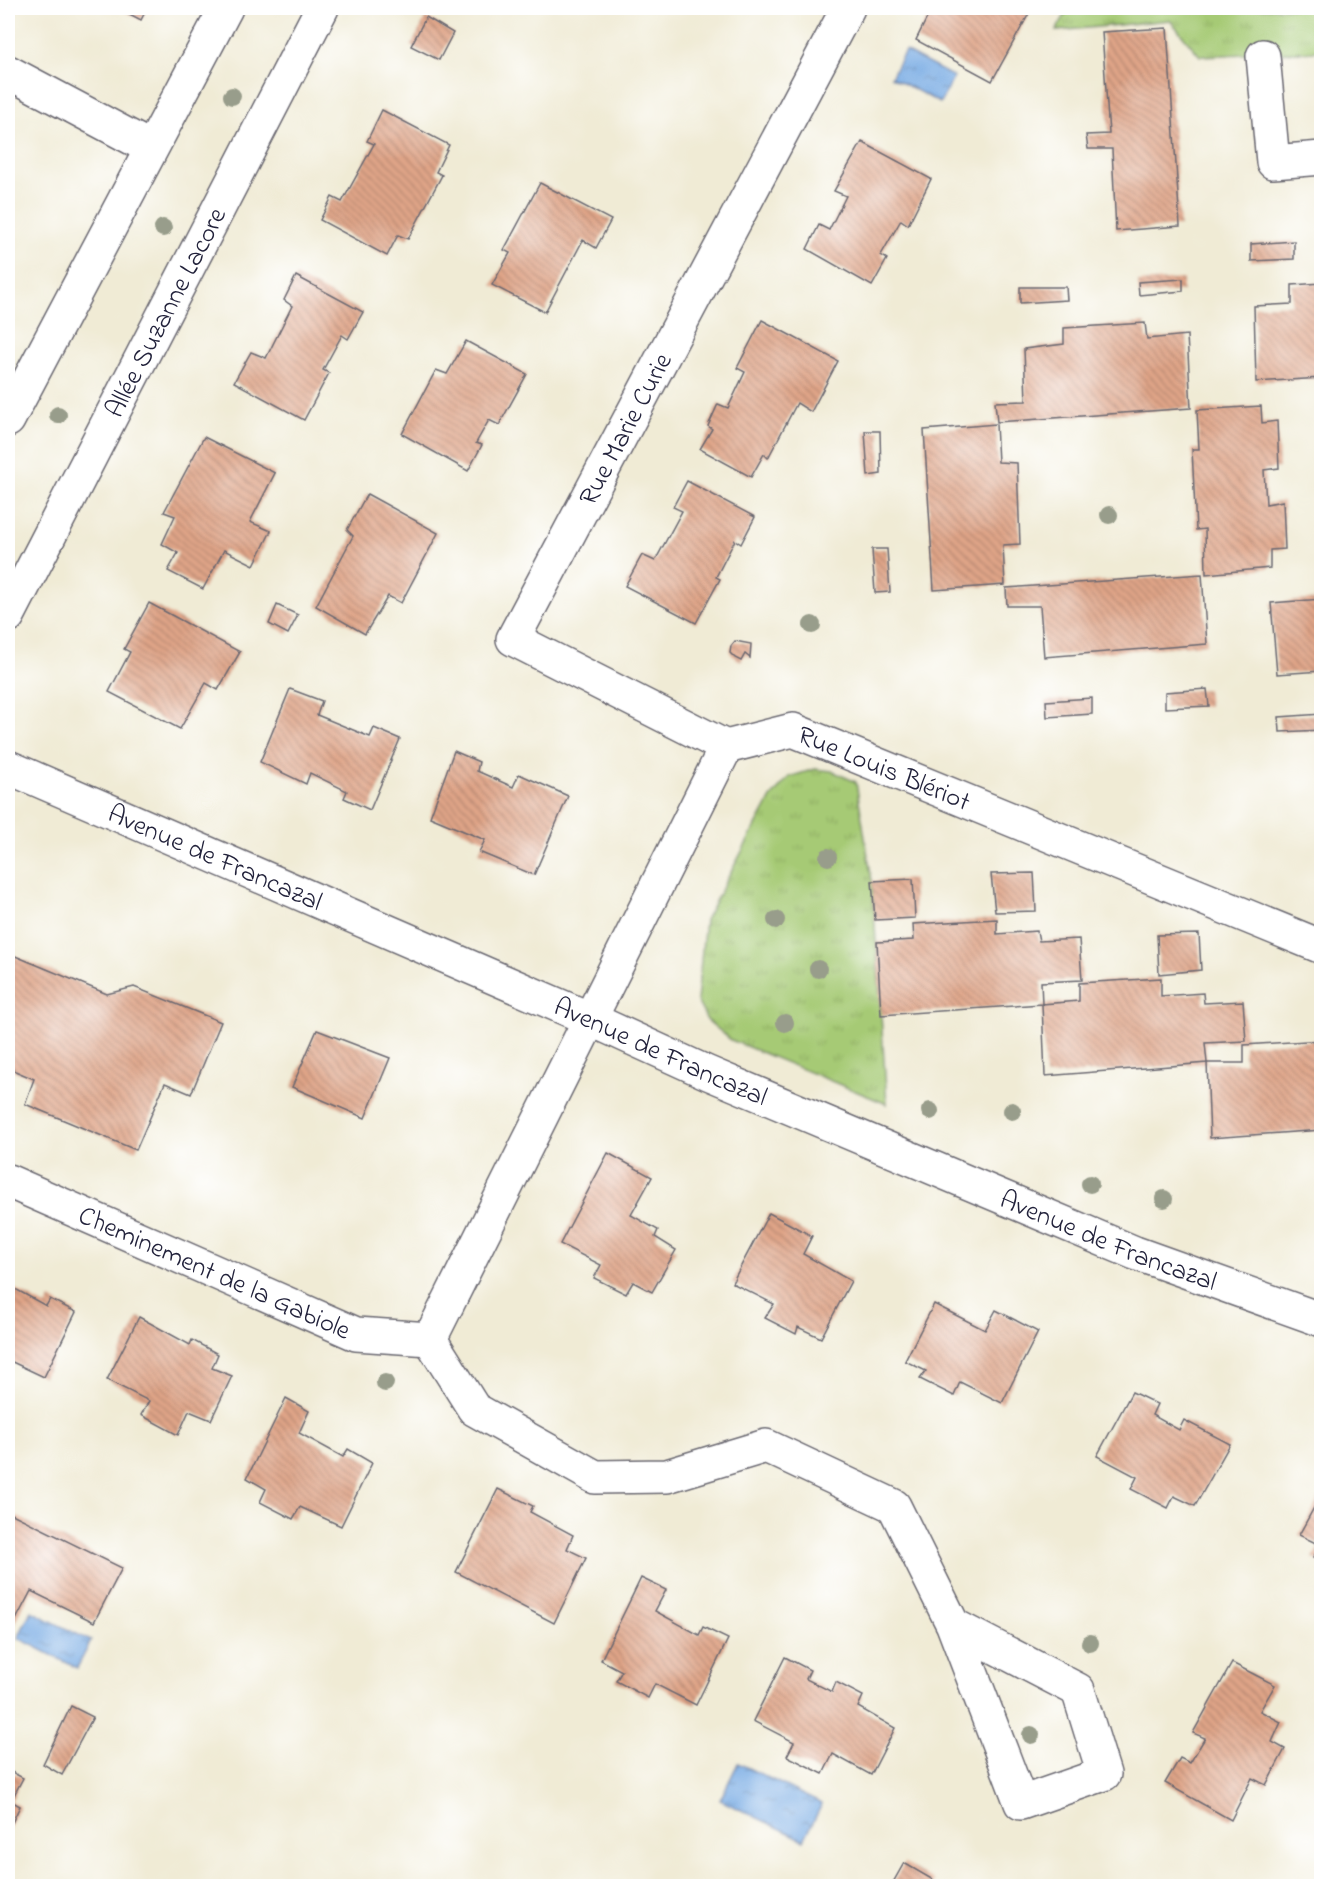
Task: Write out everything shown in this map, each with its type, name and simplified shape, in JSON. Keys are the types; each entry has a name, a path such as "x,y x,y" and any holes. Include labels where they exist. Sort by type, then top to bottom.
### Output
{"street":[{"path":"8,420 226,8"},
{"name":"Allée Suzanne Lacore","path":"8,616 321,8"},
{"name":"Rue Marie Curie","path":"726,747 513,639 848,8"},
{"path":"1263,56 1273,162 1322,158"},
{"path":"8,72 152,148"},
{"name":"Rue Louis Blériot","path":"726,747 793,730 1322,946"},
{"path":"726,747 430,1339 474,1409 595,1477 667,1476 766,1446 894,1506 953,1625 1021,1803 1104,1774 1078,1690 953,1625"},
{"name":"Avenue de Francazal","path":"8,767 590,1019 708,1073 1134,1253 1322,1320"},
{"name":"Cheminement de la Gabiole","path":"8,1181 356,1334 430,1339"}],"green space":[{"path":"1069,8 1321,8 1321,51 1200,56 1170,20 1056,31"},
{"path":"815,769 832,771 856,782 872,881 887,1104 731,1040 707,1020 697,1001 705,920 771,798 789,777"}],"water":[{"path":"905,51 954,77 940,103 891,77"},
{"path":"31,1611 91,1641 77,1668 18,1638"},
{"path":"738,1763 822,1804 804,1840 720,1800"}],"building":[{"path":"118,8 147,8 141,20"},
{"path":"932,8 1032,8 992,81 916,40"},
{"path":"426,17 453,33 439,60 411,46"},
{"path":"1167,28 1180,226 1116,231 1112,149 1088,149 1086,135 1109,134 1102,32"},
{"path":"382,110 449,145 436,172 442,175 408,239 398,235 387,256 320,220 332,197 342,202 374,144 367,141"},
{"path":"862,142 931,179 908,225 901,220 881,255 887,259 872,286 807,249 819,225 829,230 846,196 834,191"},
{"path":"540,183 611,220 596,248 583,240 545,312 492,285 510,253 504,250"},
{"path":"1294,241 1294,259 1251,261 1251,244"},
{"path":"296,276 363,312 348,339 342,335 323,370 329,373 304,420 234,382 251,352 266,358 292,306 284,300"},
{"path":"1183,279 1183,291 1139,295 1138,282"},
{"path":"1322,283 1322,378 1256,382 1254,306 1292,304 1292,285"},
{"path":"1020,287 1066,287 1067,300 1020,303"},
{"path":"762,320 838,361 811,412 797,403 768,458 764,454 751,477 700,449 712,429 708,426 718,404 728,408 745,372 737,368"},
{"path":"1145,323 1147,339 1187,335 1191,408 997,422 995,402 1026,401 1024,349 1064,344 1064,328"},
{"path":"466,341 527,374 499,425 489,420 476,443 482,445 468,471 402,434 436,370 447,374"},
{"path":"1261,406 1262,423 1277,421 1279,468 1264,470 1266,504 1283,501 1285,549 1270,550 1270,568 1206,574 1205,529 1196,530 1192,449 1199,449 1197,410"},
{"path":"996,424 998,462 1017,463 1020,544 1003,545 1005,585 934,590 924,430"},
{"path":"865,431 880,431 881,474 868,476"},
{"path":"204,437 275,473 250,522 271,531 254,565 224,550 203,589 168,571 178,553 162,544 175,516 164,512"},
{"path":"687,481 755,517 741,544 735,540 716,577 720,579 696,623 625,586 642,555 655,561 682,511 673,507"},
{"path":"367,494 438,533 401,603 388,596 365,634 316,606 353,536 347,530"},
{"path":"872,549 887,549 890,592 875,593"},
{"path":"1202,574 1207,644 1044,657 1040,606 1007,606 1006,588"},
{"path":"1322,599 1322,671 1277,674 1271,603"},
{"path":"149,603 240,652 218,690 206,683 180,729 109,692 130,652 124,649"},
{"path":"277,605 298,615 288,634 269,624"},
{"path":"735,641 751,644 750,658 745,654 741,661 730,653"},
{"path":"290,689 322,701 317,715 370,737 374,728 400,739 370,810 344,798 347,791 310,773 306,784 260,762"},
{"path":"1207,689 1209,706 1165,708 1165,692"},
{"path":"1092,698 1092,714 1047,717 1046,701"},
{"path":"1322,714 1322,730 1280,732 1279,717"},
{"path":"454,751 479,762 477,771 513,787 519,774 568,796 534,875 479,852 485,840 430,817"},
{"path":"1034,873 1036,911 995,912 991,874"},
{"path":"913,879 915,918 875,920 872,881"},
{"path":"997,919 997,934 1037,931 1039,941 1079,939 1082,980 1041,982 1042,1004 881,1015 877,942 914,940 913,924"},
{"path":"1199,934 1201,970 1159,974 1157,935"},
{"path":"8,953 107,994 134,987 221,1022 191,1094 165,1083 136,1150 25,1104 34,1079 8,1068"},
{"path":"1161,978 1161,996 1203,993 1204,1003 1243,1001 1246,1041 1205,1043 1207,1063 1045,1076 1042,1004 1079,1001 1079,983"},
{"path":"317,1030 390,1058 365,1118 292,1087"},
{"path":"1322,1040 1322,1130 1210,1138 1207,1063 1244,1063 1244,1045"},
{"path":"608,1153 652,1177 631,1215 658,1230 655,1237 676,1250 652,1292 633,1282 626,1294 594,1278 601,1265 560,1244"},
{"path":"769,1213 812,1236 803,1254 851,1281 821,1338 798,1327 796,1334 765,1318 774,1304 732,1283"},
{"path":"8,1285 46,1306 50,1299 76,1312 44,1377 8,1360"},
{"path":"934,1304 985,1330 996,1310 1038,1332 1002,1403 960,1382 954,1396 920,1379 926,1371 905,1361"},
{"path":"139,1317 190,1345 192,1340 218,1354 212,1368 232,1376 211,1420 189,1411 178,1435 141,1415 149,1401 107,1380"},
{"path":"1132,1392 1157,1404 1152,1415 1179,1430 1184,1420 1230,1444 1195,1506 1174,1496 1168,1508 1131,1489 1137,1477 1097,1456"},
{"path":"286,1398 309,1411 299,1433 343,1457 348,1449 372,1463 341,1526 300,1507 293,1519 260,1502 266,1489 247,1478"},
{"path":"498,1489 533,1506 530,1512 573,1535 567,1549 586,1558 554,1623 456,1572"},
{"path":"1322,1493 1322,1563 1313,1558 1320,1545 1299,1535"},
{"path":"8,1512 122,1568 94,1622 31,1591 8,1635"},
{"path":"641,1578 666,1590 655,1611 699,1635 703,1627 728,1639 696,1705 655,1684 648,1698 616,1681 622,1671 601,1660"},
{"path":"785,1657 810,1670 806,1679 832,1692 836,1682 863,1696 858,1707 895,1728 871,1775 833,1754 823,1774 787,1756 794,1742 753,1721"},
{"path":"1232,1663 1275,1685 1260,1711 1281,1722 1272,1742 1285,1749 1266,1785 1252,1778 1231,1820 1165,1783 1180,1758 1190,1763 1205,1738 1193,1733"},
{"path":"71,1706 93,1717 62,1775 43,1764"},
{"path":"8,1770 23,1778 11,1801 20,1806 8,1831"},
{"path":"904,1863 935,1881 932,1886 891,1886"}]}
